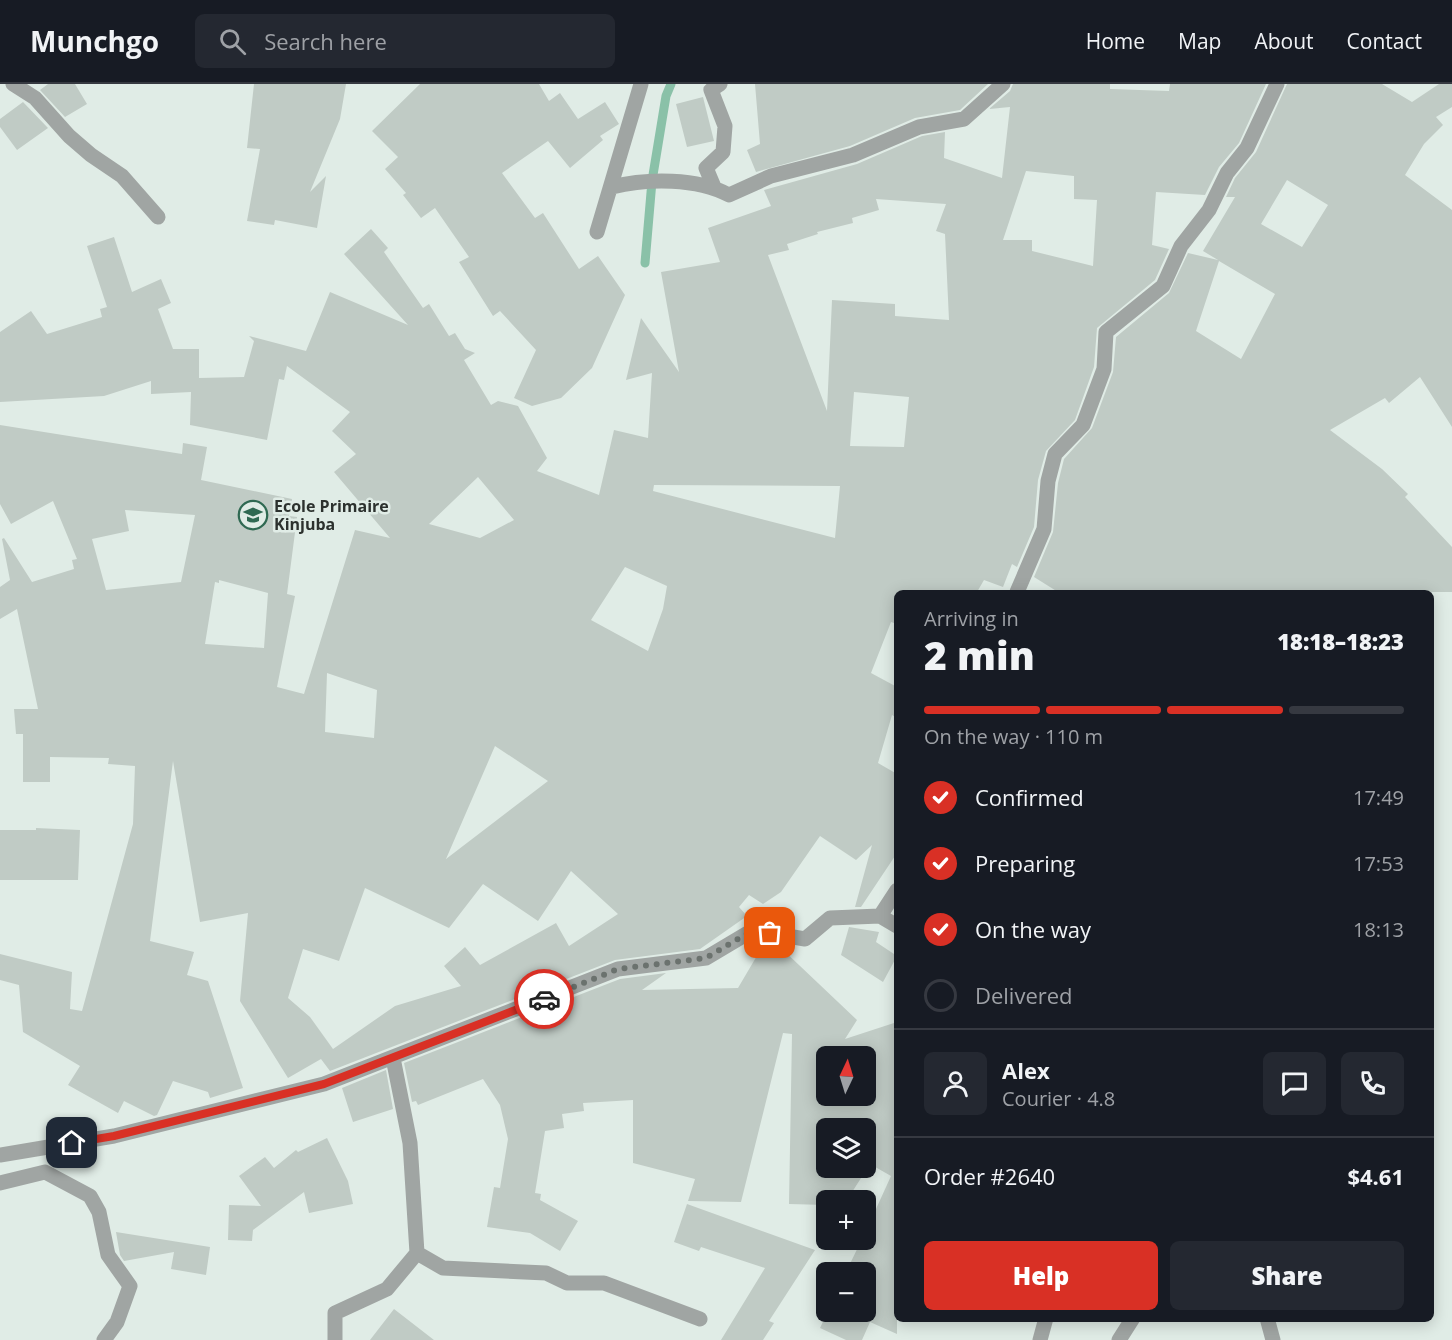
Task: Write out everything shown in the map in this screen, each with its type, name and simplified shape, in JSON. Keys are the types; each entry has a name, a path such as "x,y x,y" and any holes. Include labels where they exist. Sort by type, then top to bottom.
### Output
{"street":[{"path":"13,84 35,98 69,136 91,155 122,176 158,217"},
{"path":"597,232 641,84"},
{"path":"714,187 706,168 723,152 725,126 711,90 720,84"},
{"path":"612,187 652,181 714,187 729,195 771,176 853,155 919,127 964,119 1003,84"},
{"path":"1018,590 1044,529 1048,481 1055,454 1083,425 1104,369 1106,332 1163,286 1181,246 1209,210 1227,173 1247,148 1277,84"},
{"path":"880,916 894,895"},
{"path":"0,1155 114,1136 312,1087 393,1058 618,969 706,958 753,930 805,939 830,918 880,916 894,924"},
{"path":"335,1340 336,1313 387,1289 417,1253 410,1143 393,1058"},
{"path":"0,1183 45,1173 90,1196 99,1212 108,1255 130,1286 117,1322 104,1340"},
{"path":"417,1253 443,1268 546,1273 567,1283 604,1282 700,1319"},
{"path":"1040,1340 1045,1322"},
{"path":"1119,1340 1130,1322"},
{"path":"1268,1322 1273,1340"}],"building":[{"path":"48,84 75,84 87,104 65,117 40,90"},
{"path":"254,84 346,84 340,119 310,192 326,176 317,228 275,220 274,225 247,221 260,149 247,148"},
{"path":"420,84 539,84 549,101 560,93 578,119 605,102 619,124 600,136 603,140 570,168 548,141 502,173 535,218 543,213 579,269 598,256 625,295 592,368 561,398 532,406 514,398 536,350 500,311 493,316 459,262 469,257 435,208 421,218 403,195 406,193 385,169 398,157 372,131"},
{"path":"755,84 988,84 960,110 915,118 850,146 756,172 747,150 760,144"},
{"path":"1013,84 1110,84 1110,89 1169,91 1170,84 1266,84 1239,143 1219,167 1205,195 1156,192 1152,245 1169,249 1155,280 1097,328 1094,367 1075,420 1046,451 1038,480 1034,527 1017,567 1012,564 1003,587 984,580 978,590 894,590 894,623 891,622 871,673 894,685 894,716 892,715 878,763 894,772 894,858 861,907 855,907 872,845 856,860 820,836 781,892 763,904 749,895 739,907 747,916 700,949 615,960 330,1071 321,1059 288,1078 240,1001 248,913 200,922 173,761 150,941 194,952 187,975 208,981 243,1088 210,1098 208,1092 173,1081 157,1115 154,1116 124,1101 118,1113 68,1085 80,1066 23,1032 19,985 0,980 0,954 72,972 70,1009 82,1011 133,824 135,766 108,764 109,758 50,757 50,782 23,782 23,734 16,734 14,709 38,709 17,609 0,619 0,587 10,580 2,539 4,538 32,582 74,569 72,560 77,559 53,501 11,524 0,504 0,425 182,454 183,443 207,447 201,480 292,499 289,516 297,517 287,594 295,596 277,687 304,694 355,530 390,538 334,472 356,454 332,431 350,412 287,366 284,380 279,379 267,440 190,425 191,392 151,394 151,381 104,396 0,402 0,332 31,311 47,334 102,317 100,309 107,307 87,246 114,237 132,292 161,279 171,303 158,309 173,349 199,349 199,378 244,377 254,341 249,336 306,351 330,292 408,325 344,254 371,229 388,248 384,252 423,308 429,304 449,336 455,333 465,349 475,353 464,360 491,405 498,401 518,406 547,458 537,471 599,495 614,430 648,438 652,373 626,380 641,318 679,372 661,272 720,262 708,228 771,206 764,190 857,164 922,136 945,132 944,158 1002,178 1010,107 989,109 1010,91","holes":["1026,171 1074,176 1074,199 1097,200 1093,266 1032,251 1032,240 1003,240","876,199 946,204 936,231 945,234 949,320 895,316 895,304 832,300 827,411 768,255 789,250 787,244 818,234 817,232 853,223 852,218 879,210","854,392 909,397 904,447 850,446","478,477 514,520 480,538 429,524","654,485 840,486 835,538 653,491","125,510 195,515 181,582 106,590 92,539 129,531","625,567 667,586 663,609 648,651 591,620","219,580 268,593 264,648 205,644 215,582 219,583","327,673 377,690 374,738 325,732","495,746 548,781 446,859","571,871 618,914 569,946 556,923 480,965 465,947 444,966 461,986 395,1006 333,1049 310,1017 288,998 303,949 339,961 365,888 449,928 483,884 538,921"]},
{"path":"1287,84 1382,84 1412,102 1439,84 1452,84 1452,107 1436,117 1443,125 1424,144 1405,175 1452,210 1452,427 1420,377 1389,403 1385,398 1330,430 1382,469 1408,494 1405,497 1452,547 1452,592 1434,592 1434,590 1055,590 1034,577 1053,532 1058,483 1064,459 1092,428 1113,372 1116,337 1169,293 1188,253 1218,260 1203,251 1235,197 1226,197 1235,178 1256,152","holes":["1287,180 1328,205 1302,247 1261,224","1219,261 1275,294 1241,359 1196,331"]},
{"path":"703,97 714,141 687,147 676,104"},
{"path":"23,102 48,128 17,150 0,127 0,119"},
{"path":"36,828 80,830 78,880 0,880 0,830 36,830"},
{"path":"849,927 879,932 876,942 894,954 894,962 883,982 841,955"},
{"path":"765,942 780,947 857,1020 845,1039 894,1023 894,1322 897,1322 897,1334 870,1322 876,1322 876,1262 851,1262 857,1250 876,1250 876,1209 891,1176 876,1167 876,1118 816,1118 816,1178 861,1178 853,1190 816,1190 816,1205 789,1204 792,1034 783,1033 741,1202 688,1201 695,1179 633,1163 633,1100 583,1103 584,1111 562,1114 564,1128 545,1131 535,1193 541,1194 540,1200 578,1221 560,1251 530,1233 487,1227 494,1187 500,1188 508,1139 500,1105 483,1079 418,1105 416,1101 412,1102 404,1063 620,979 666,973 642,990 738,988"},
{"path":"386,1070 393,1109 353,1122 342,1088"},
{"path":"327,1138 348,1181 353,1204 309,1213 304,1192 253,1230 252,1241 228,1240 229,1205 261,1206 239,1176 265,1157 274,1168 296,1150 298,1152"},
{"path":"687,1204 815,1250 769,1321 774,1323 763,1340 721,1340 765,1268 701,1247 699,1251 674,1242"},
{"path":"116,1232 210,1247 206,1275 171,1269 174,1252 124,1261 120,1255"},
{"path":"394,1309 434,1340 370,1340"},
{"path":"823,1322 870,1322 862,1340 846,1340 820,1328"}],"waterway":[{"path":"645,263 652,181 666,96 671,84"}],"way so far":[{"path":"544,999 618,969 706,958 753,930 770,933"}],"place":[{"name":"Ecole Primaire Kinjuba","path":"253,515"}],"route":[{"path":"72,1143 114,1136 324,1084 544,999"}]}
